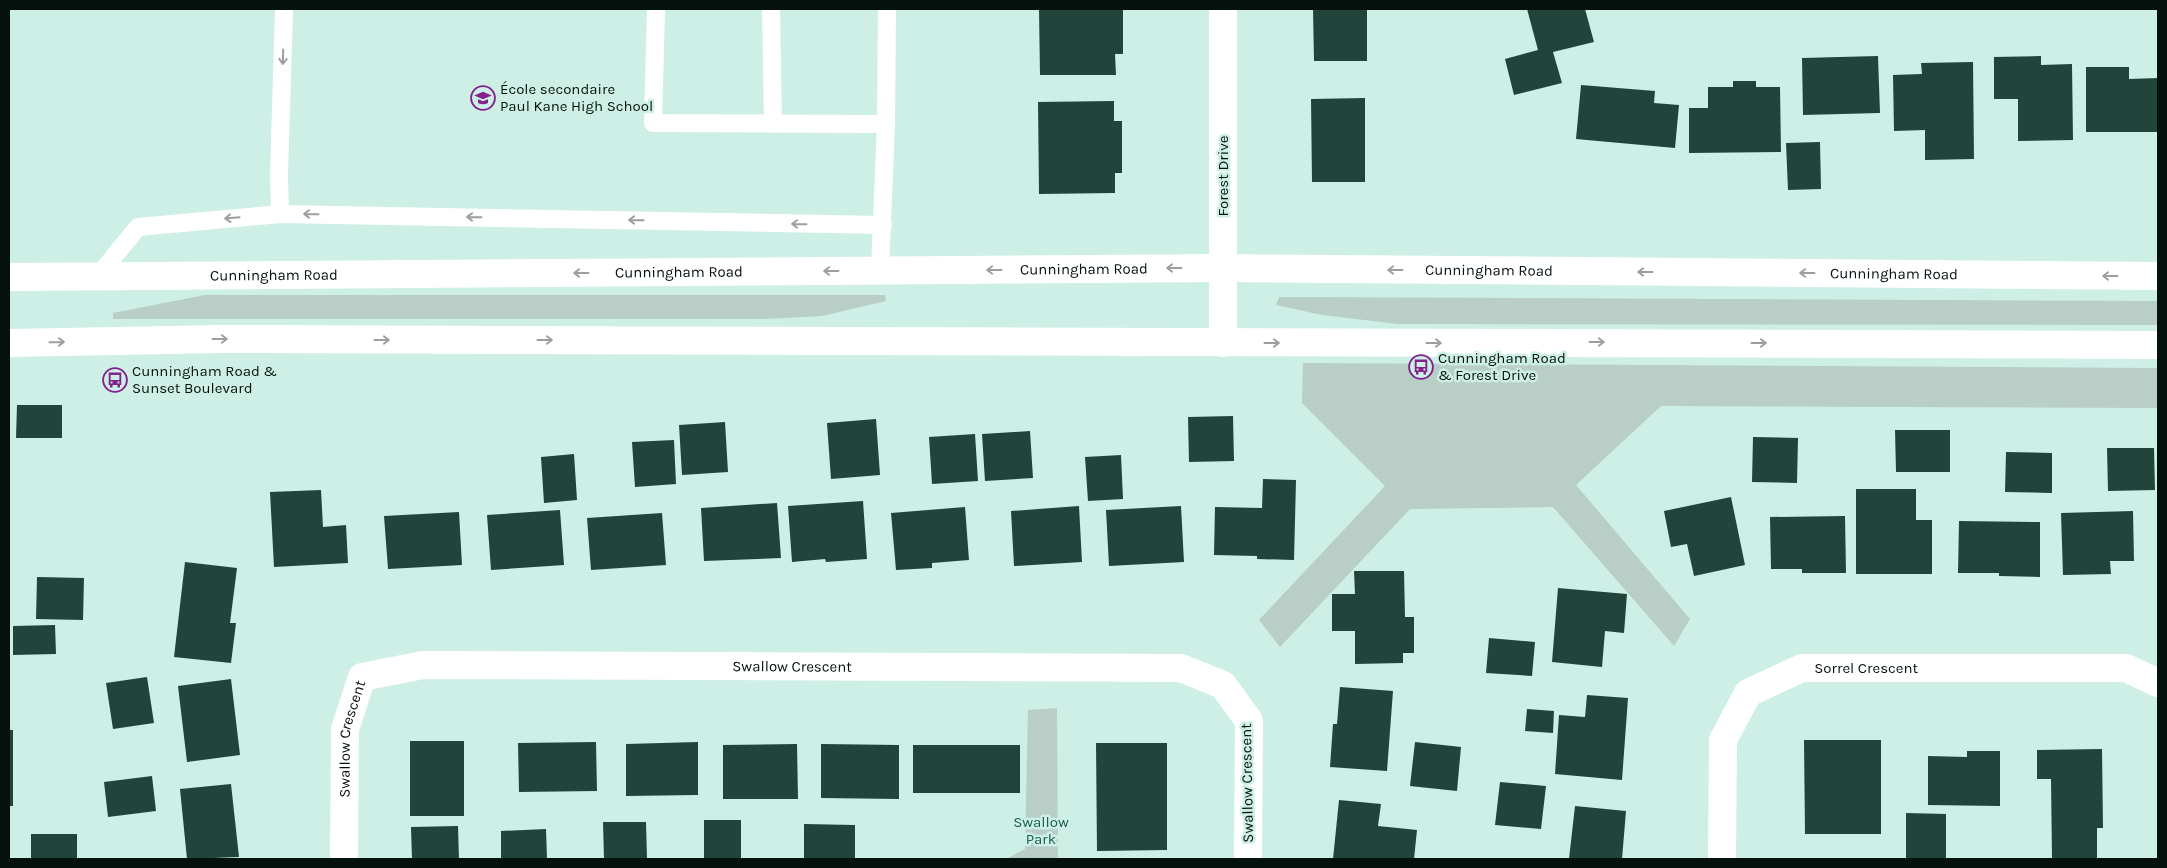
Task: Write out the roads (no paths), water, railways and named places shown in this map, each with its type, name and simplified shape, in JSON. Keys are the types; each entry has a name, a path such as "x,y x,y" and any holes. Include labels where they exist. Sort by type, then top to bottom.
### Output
{"main road":[{"name":"Forest Drive","path":"1223,9 1223,343"},
{"name":"Cunningham Road","path":"9,277 1223,268 2158,276"},
{"path":"9,343 242,339 2158,344"},
{"name":"Swallow Crescent","path":"344,859 345,730 362,677 423,665 1181,668 1223,686 1249,721 1248,859"},
{"name":"Sorrel Crescent","path":"1722,859 1723,740 1748,693 1802,668 2126,668 2158,683"}],"lane":[{"path":"280,214 279,176 284,9"},
{"path":"656,9 653,123 886,124"},
{"path":"772,9 773,124"},
{"path":"880,270 886,124 887,9"},
{"path":"98,276 138,227 280,214 883,225"}],"place":[{"name":"École secondaire Paul Kane High School","path":"483,98"},
{"name":"Cunningham Road & Forest Drive","path":"1421,367"},
{"name":"Cunningham Road & Sunset Boulevard","path":"115,380"}],"park label":[{"name":"Swallow Park","path":"1041,830"}]}
